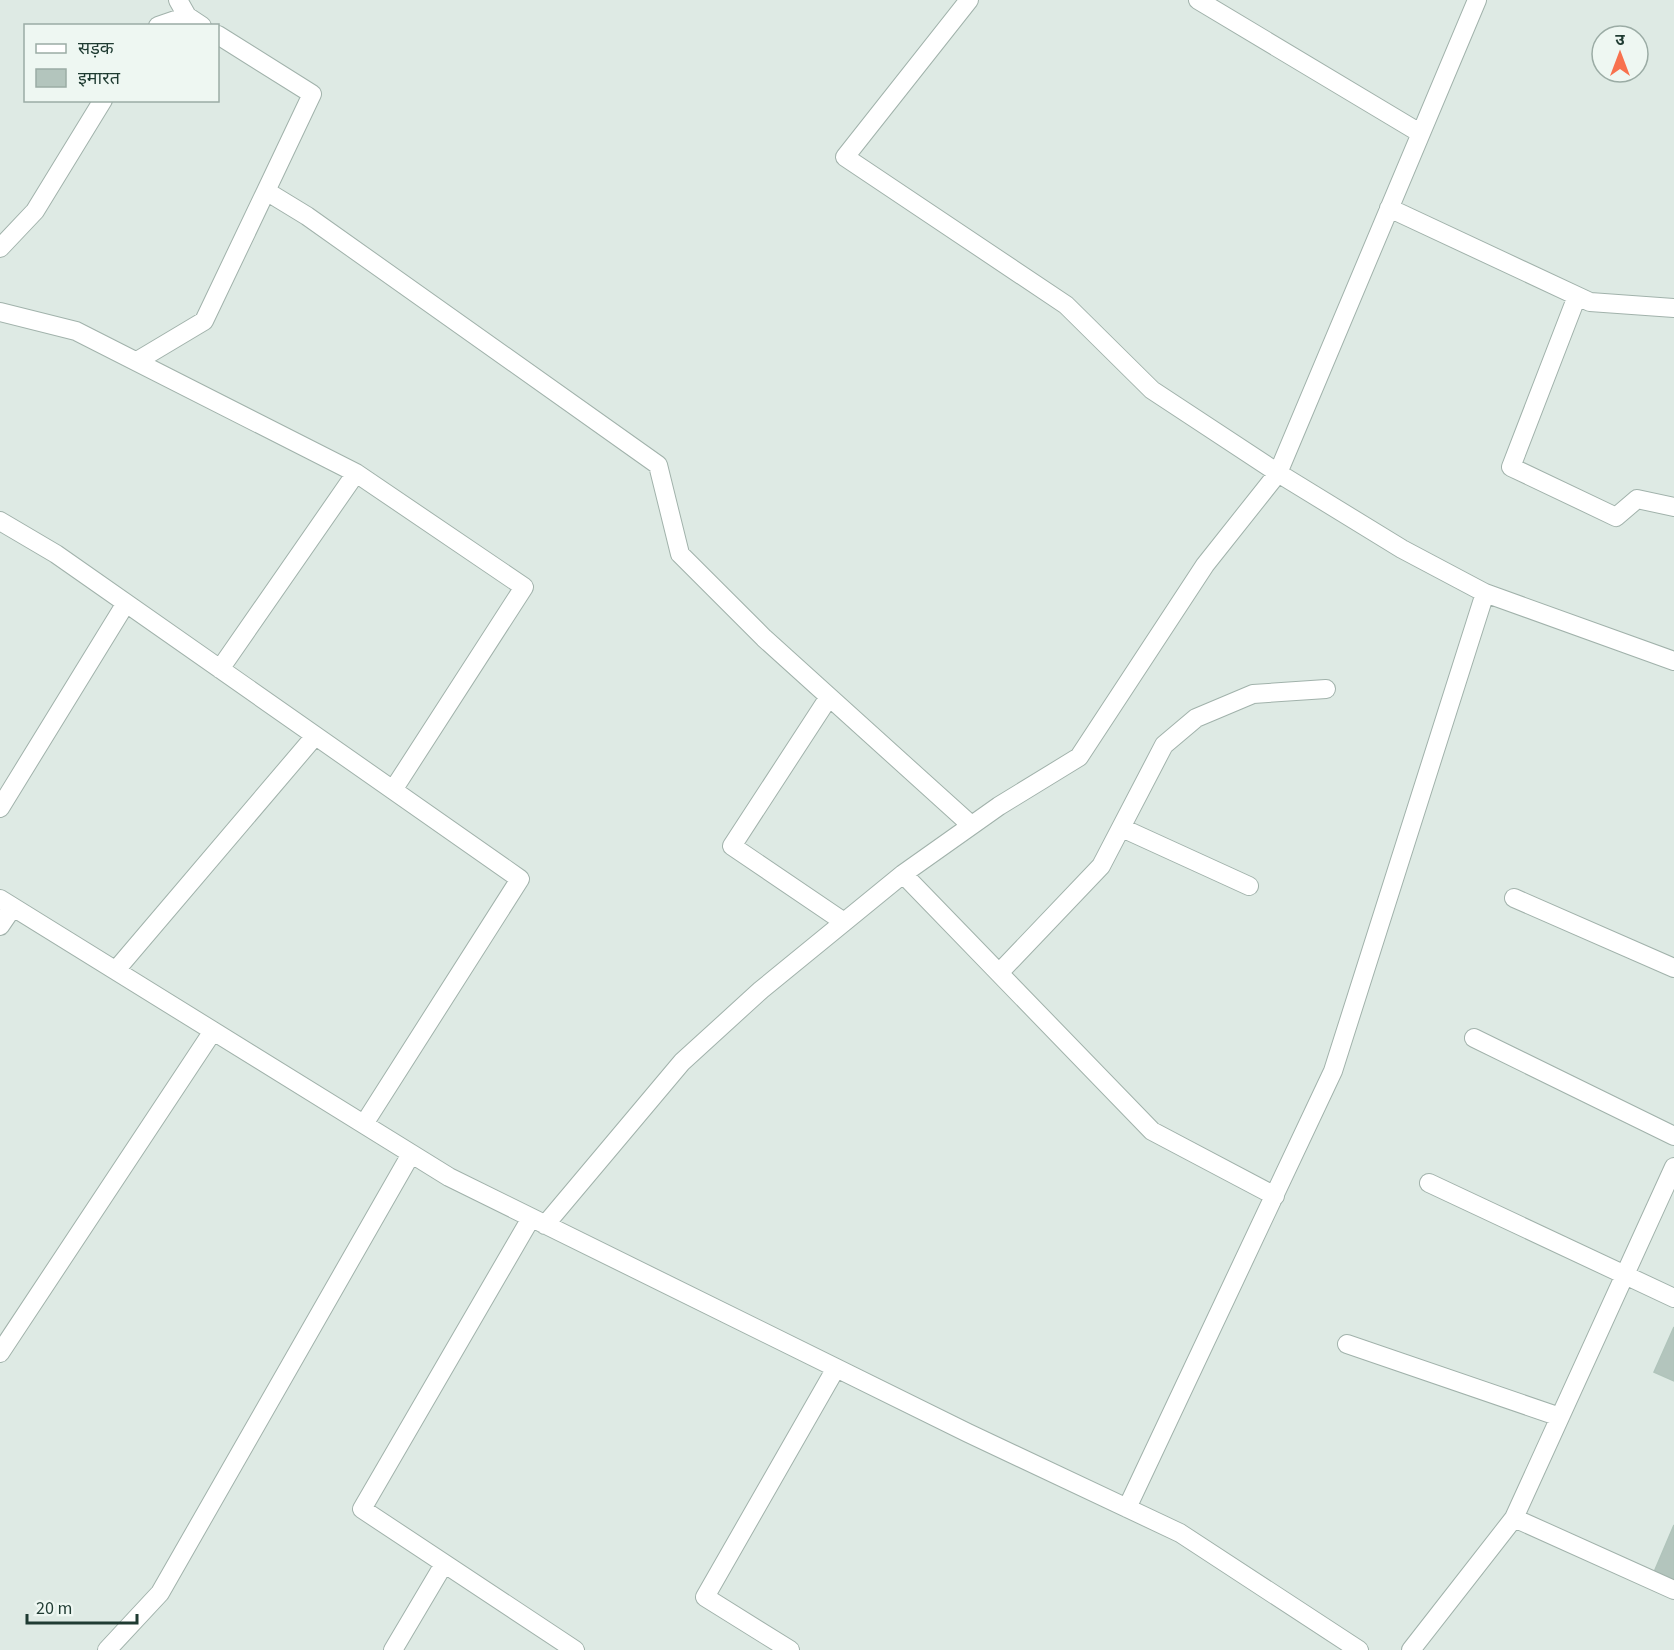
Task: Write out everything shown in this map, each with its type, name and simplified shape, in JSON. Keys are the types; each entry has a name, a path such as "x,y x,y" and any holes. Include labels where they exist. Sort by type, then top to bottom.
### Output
{"street":[{"path":"178,0 195,21"},
{"path":"969,0 845,157 1066,305 1152,390 1278,473 1402,549 1485,593 1674,661"},
{"path":"1198,0 1420,134"},
{"path":"575,1650 362,1509 538,1221 682,1062 761,990 903,873 999,806 1079,757 1205,565 1278,473 1477,0"},
{"path":"173,24 195,21"},
{"path":"137,361 204,321 312,94 219,36"},
{"path":"0,248 35,211 102,102"},
{"path":"266,191 307,216 658,465 680,554 764,638 971,825"},
{"path":"1389,208 1590,302 1674,308"},
{"path":"1577,296 1511,467 1616,517 1637,499 1674,507"},
{"path":"0,312 76,331 356,473 524,587 393,790"},
{"path":"220,669 356,473"},
{"path":"0,521 56,554 520,879 364,1124"},
{"path":"1127,1508 1333,1071 1485,593"},
{"path":"0,808 126,603"},
{"path":"999,973 1101,866 1164,745 1196,718 1253,694 1326,689"},
{"path":"829,697 732,846 844,922"},
{"path":"116,970 315,736"},
{"path":"1122,828 1250,886"},
{"path":"903,873 1152,1131 1275,1196"},
{"path":"1514,898 1674,968"},
{"path":"0,926 6,903 449,1178 968,1433 1180,1533 1359,1650"},
{"path":"0,1353 213,1031"},
{"path":"1474,1038 1674,1136"},
{"path":"107,1650 160,1593 411,1154"},
{"path":"1411,1650 1514,1518 1674,1167"},
{"path":"1429,1183 1674,1298"},
{"path":"1347,1344 1560,1417"},
{"path":"790,1650 705,1597 836,1368"},
{"path":"1514,1518 1674,1590"},
{"path":"393,1650 444,1564"}],"building":[{"path":"1674,1327 1674,1381 1654,1372"},
{"path":"1674,1525 1674,1580 1654,1572"}]}
